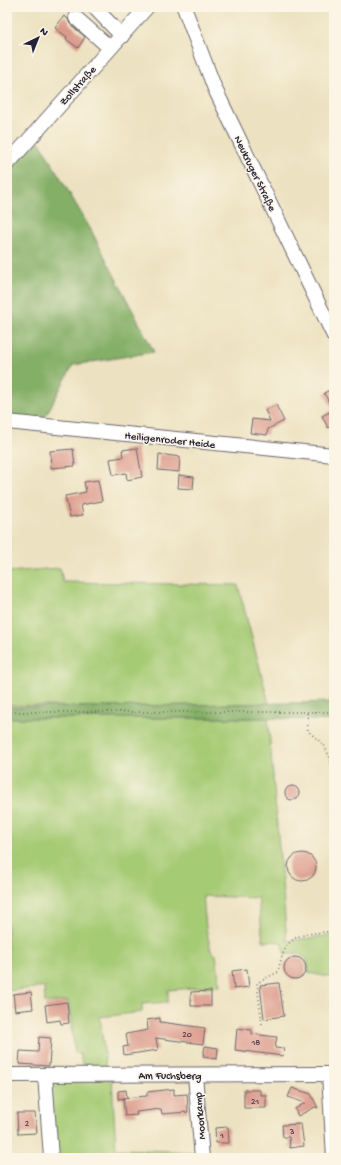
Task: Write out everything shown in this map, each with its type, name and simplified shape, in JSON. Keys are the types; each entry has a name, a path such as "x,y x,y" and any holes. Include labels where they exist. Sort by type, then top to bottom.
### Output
{"street":[{"path":"94,7 122,36"},
{"name":"Zollstraße","path":"7,163 147,7"},
{"name":"Neukruger Straße","path":"184,7 215,88 334,336"},
{"path":"76,18 110,48"},
{"name":"Heiligenroder Heide","path":"7,422 334,455"},
{"name":"Moorkamp","path":"195,1074 202,1158"},
{"path":"331,1074 334,1157"},
{"name":"Am Fuchsberg","path":"7,1075 331,1074"},
{"path":"45,1075 51,1158"}],"path":[{"path":"7,712 334,712"},
{"path":"307,712 308,731 324,745 330,758 334,784"},
{"path":"262,1024 257,983 278,972 281,956 287,945 294,938 306,934 334,931"}],"green space":[{"path":"39,141 91,230 154,352 73,365 44,419 7,415 7,168"},
{"path":"60,568 63,582 238,585 269,703 102,707 7,705 7,572"},
{"path":"334,702 334,721 268,718 7,718 7,707 102,707"},
{"path":"7,718 268,718 287,941 334,935 334,978 309,973 307,959 298,953 285,955 281,942 263,941 258,898 203,896 206,928 211,951 216,955 220,986 168,990 168,1002 142,1004 142,1012 100,1017 106,1068 83,1069 80,1054 75,1053 68,1001 45,1003 44,987 7,991"},
{"path":"112,1079 116,1149 199,1152 200,1158 54,1158 48,1081"}],"building":[{"path":"64,16 68,19 70,24 85,37 78,48 55,28"},
{"path":"334,388 334,424 328,428 322,416 333,410 324,393"},
{"path":"276,405 284,421 268,429 267,435 250,433 252,419 270,421 265,410"},
{"path":"137,448 142,477 127,480 126,473 113,475 110,459 123,457 122,450"},
{"path":"73,449 75,466 51,468 50,451"},
{"path":"159,454 180,457 179,472 158,470"},
{"path":"179,475 194,477 193,489 178,488"},
{"path":"98,480 102,501 81,505 83,515 70,517 65,496 86,492 84,482"},
{"path":"289,786 295,786 299,790 299,796 295,800 289,800 285,796 285,790"},
{"path":"302,853 312,857 316,867 312,877 302,881 292,877 288,867 292,857"},
{"path":"295,957 303,960 306,968 303,976 295,979 287,976 284,968 287,960"},
{"path":"247,969 249,987 234,989 232,971"},
{"path":"279,983 284,1016 264,1019 260,985"},
{"path":"211,991 211,1006 191,1006 191,992"},
{"path":"31,992 33,1009 15,1011 13,994"},
{"path":"67,1002 69,1023 61,1024 60,1020 47,1022 45,1005"},
{"path":"160,1018 160,1022 205,1028 203,1044 156,1038 158,1050 124,1055 123,1047 128,1046 126,1034 148,1030 147,1020"},
{"path":"237,1028 252,1030 252,1034 277,1037 275,1048 284,1049 283,1056 235,1050"},
{"path":"39,1037 51,1038 49,1066 19,1064 20,1051 38,1052"},
{"path":"205,1046 218,1048 217,1059 203,1057"},
{"path":"292,1088 311,1094 318,1108 315,1107 298,1116 295,1109 305,1103 288,1097"},
{"path":"174,1089 174,1095 187,1094 188,1112 162,1114 161,1109 136,1112 137,1115 125,1116 123,1098 147,1096 147,1092"},
{"path":"126,1090 127,1098 118,1099 118,1091"},
{"path":"244,1090 260,1090 260,1095 266,1095 266,1108 244,1108"},
{"path":"17,1113 35,1113 37,1133 18,1134"},
{"path":"301,1124 304,1146 290,1148 289,1137 283,1137 282,1125"},
{"path":"228,1127 229,1143 216,1143 215,1128"}]}
